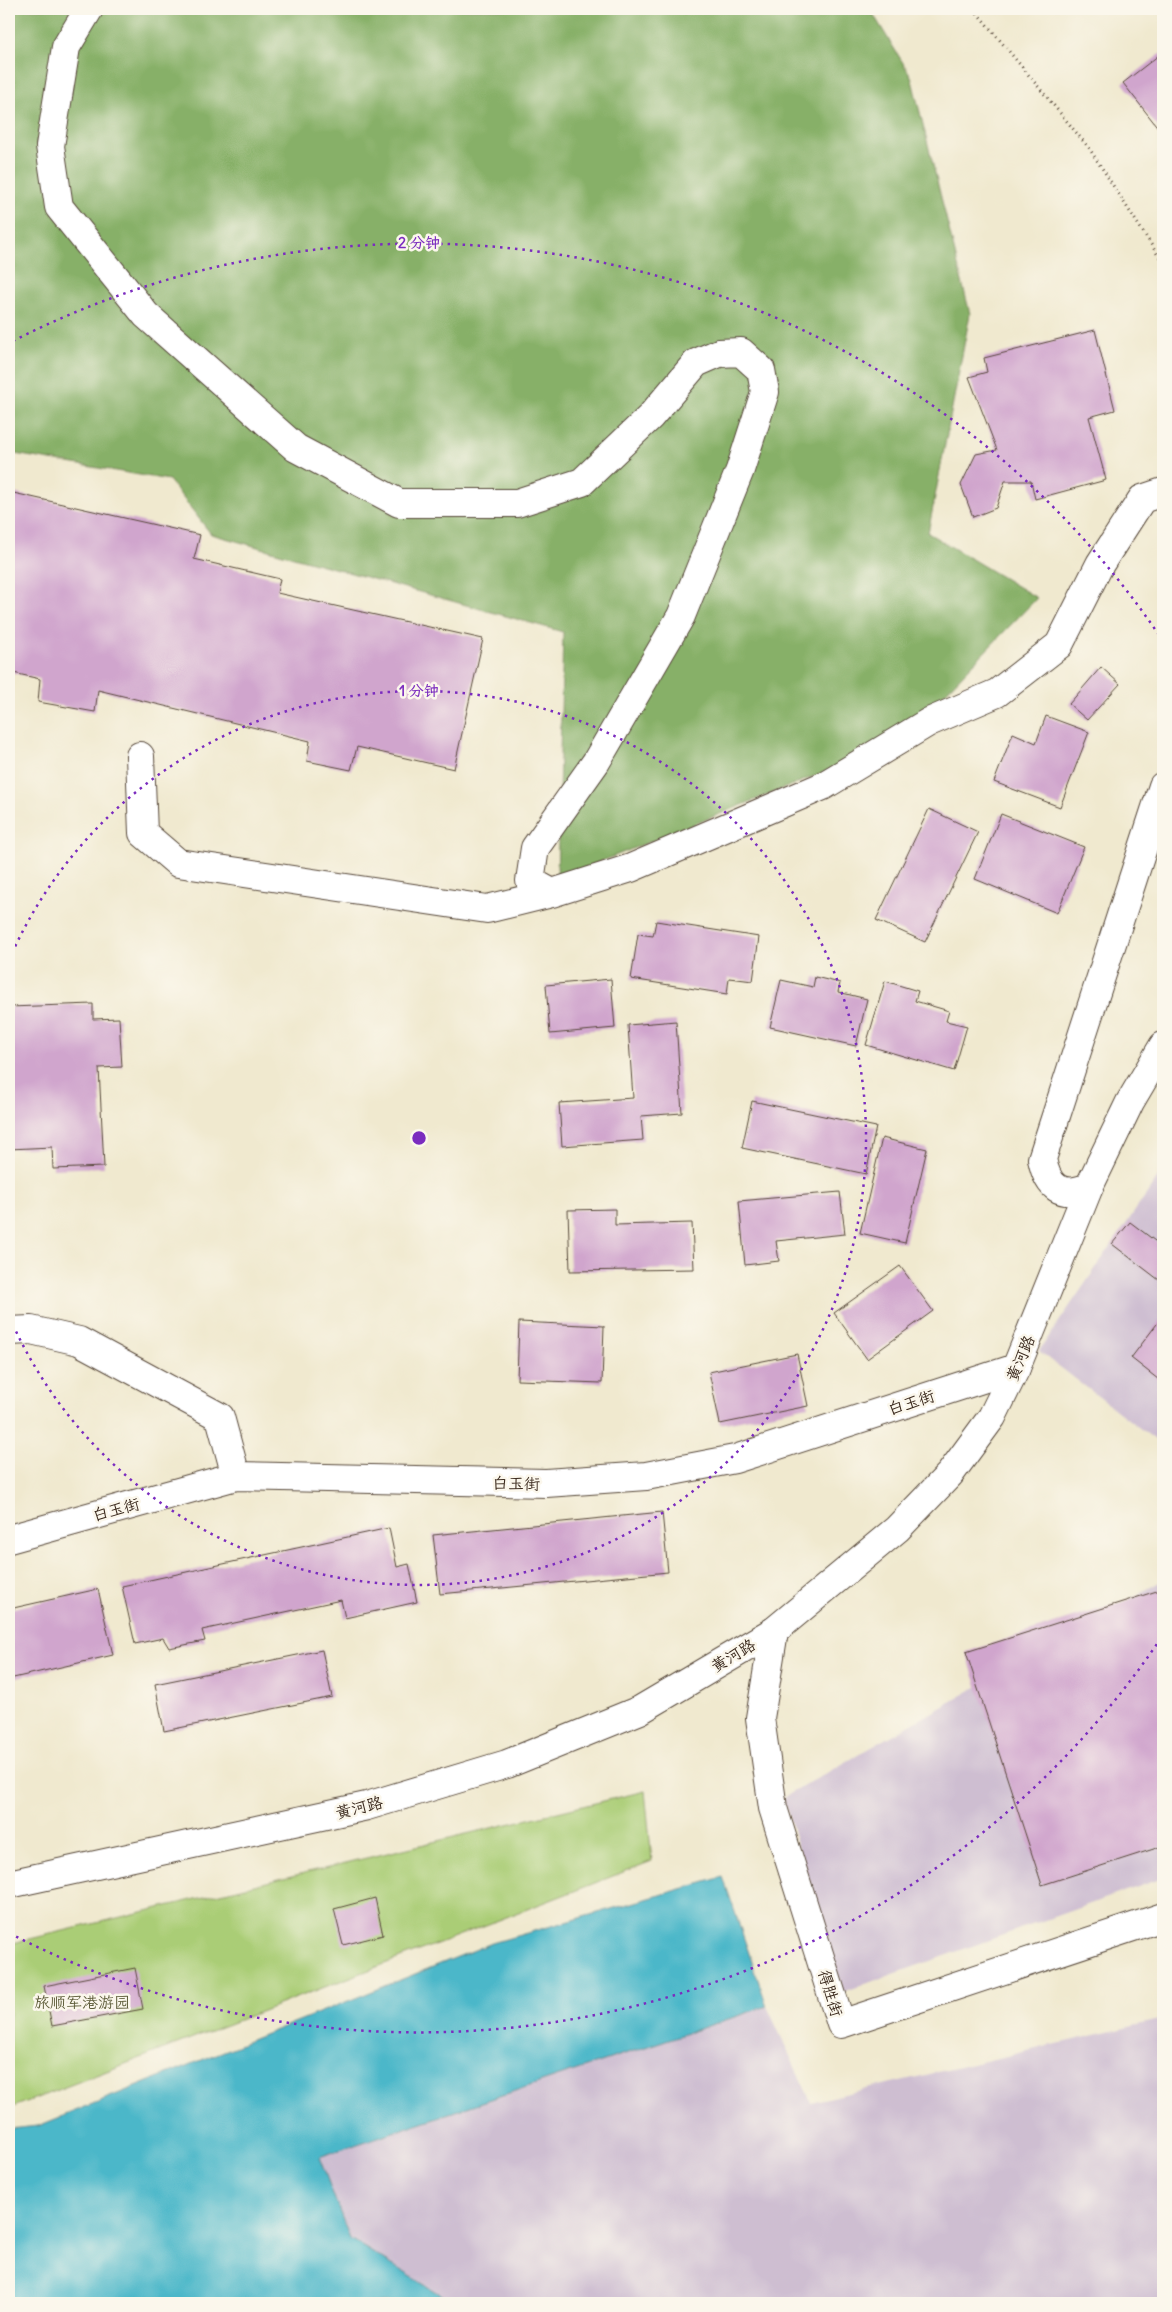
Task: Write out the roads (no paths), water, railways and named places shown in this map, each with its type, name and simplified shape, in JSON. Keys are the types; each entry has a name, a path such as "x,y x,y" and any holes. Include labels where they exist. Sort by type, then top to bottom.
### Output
{"street":[{"path":"89,9 66,47 50,146 59,207 146,315 296,448 399,503 517,503 582,482 650,417 696,363 719,353 741,352 762,370 765,392 743,461 681,616 596,762 534,848 530,881 552,893"},
{"path":"140,756 143,833 178,863 488,909 552,893 631,868 823,786 929,722 997,693 1059,645 1100,564 1142,499 1163,492"},
{"path":"1089,1187 1077,1191 1058,1189 1046,1177 1042,1159 1163,786"},
{"name":"黄河路","path":"9,1884 367,1806 507,1764 640,1710 774,1631 897,1529 950,1474 992,1417 1016,1368 1089,1187 1130,1102 1163,1046"},
{"path":"9,1330 30,1330 79,1341 220,1417 236,1476"},
{"name":"白玉街","path":"9,1539 236,1476 546,1484 646,1476 735,1459 1016,1368"},
{"name":"得胜街","path":"774,1631 760,1718 773,1808 841,2024 1163,1917"}],"water":[{"path":"723,1877 767,2006 319,2157 350,2239 454,2303 9,2303 9,2129 38,2126 492,1943"}],"park label":[{"name":"旅顺军港游园","path":"82,2002"}]}
